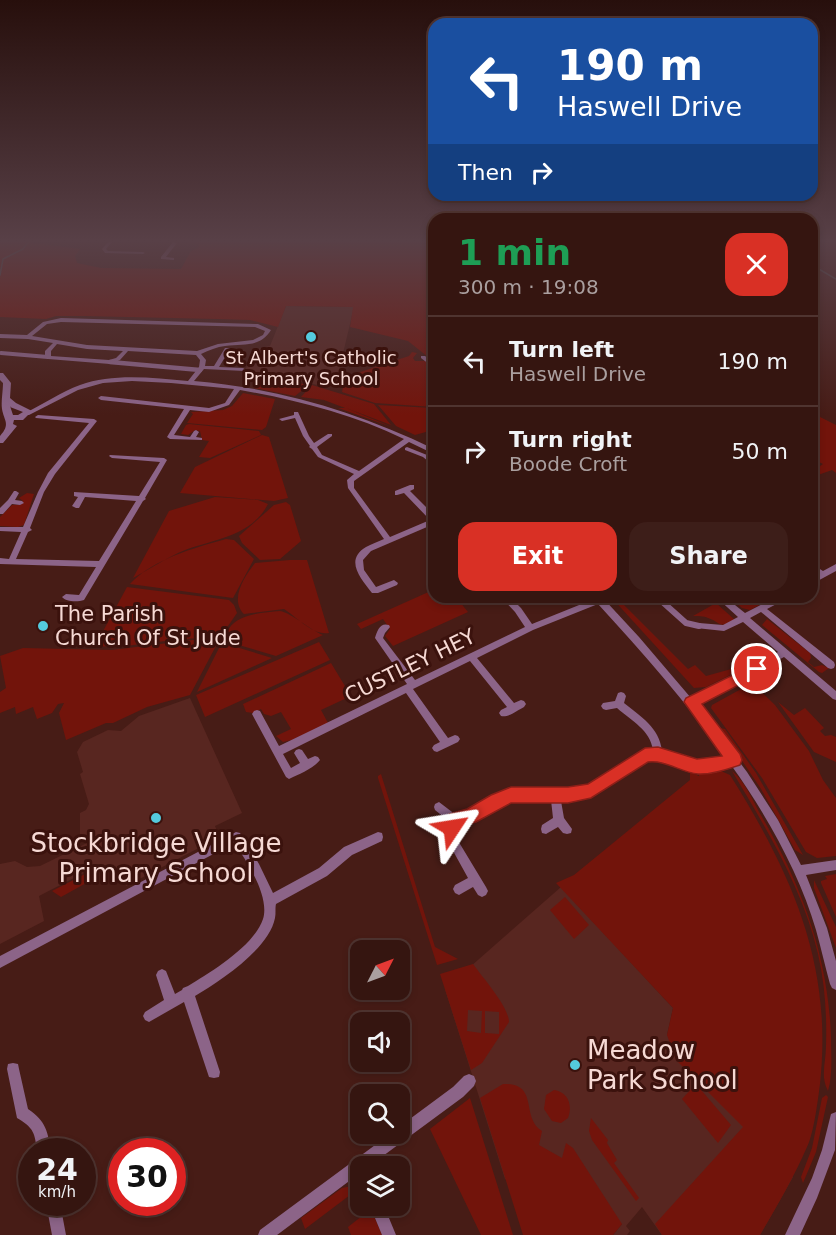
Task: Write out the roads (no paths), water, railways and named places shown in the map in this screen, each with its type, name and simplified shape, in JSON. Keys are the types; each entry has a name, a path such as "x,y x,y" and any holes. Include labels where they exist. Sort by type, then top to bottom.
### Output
{"street":[{"path":"0,336 28,337 56,344 198,353 218,345 260,340 266,336 268,330 256,324 61,320 45,323 28,337"},
{"path":"48,357 48,351 56,344"},
{"path":"216,367 227,349"},
{"path":"110,362 126,350"},
{"path":"1,353 243,370"},
{"path":"190,382 201,368 203,360 198,353"},
{"path":"414,359 421,355 428,361"},
{"path":"0,375 7,383 6,410 10,416 17,419 25,412 96,383 139,380 190,382 238,388 324,407 364,420 428,449"},
{"path":"101,398 208,410 223,407 230,402 238,388"},
{"path":"8,400 25,412"},
{"path":"188,408 170,437 196,437"},
{"path":"0,441 25,412"},
{"path":"282,419 296,415 312,447 327,464 358,473"},
{"path":"9,429 10,416"},
{"path":"11,561 28,530 48,478 94,421 38,417"},
{"path":"312,447 330,435"},
{"path":"389,540 351,488 350,480 409,440"},
{"path":"409,452 428,459"},
{"path":"66,597 81,598 164,460 112,456"},
{"path":"405,490 428,515"},
{"path":"0,512 16,493"},
{"path":"76,506 80,495 142,499"},
{"path":"10,501 20,503"},
{"path":"394,583 378,594 359,570 358,560 368,549 428,524"},
{"path":"0,529 28,530"},
{"path":"0,561 102,564"},
{"path":"818,577 836,567"},
{"path":"818,572 822,575"},
{"path":"511,603 530,628"},
{"name":"CUSTLEY HEY","path":"277,752 471,656 589,603"},
{"path":"603,603 691,702 734,760 761,802 798,871 823,931 836,984"},
{"path":"664,603 686,623 724,628 772,603"},
{"path":"727,603 836,696"},
{"path":"762,609 831,665"},
{"path":"386,627 381,631 379,638 446,743"},
{"path":"704,627 710,639"},
{"path":"691,702 785,652"},
{"path":"471,656 513,708"},
{"path":"606,706 620,700 648,725 655,738 658,754"},
{"path":"257,714 289,774 311,763 299,753"},
{"path":"455,820 470,816 497,800 511,795 577,795 591,791 637,759 658,754 697,766 709,766 734,760"},
{"path":"555,795 559,820 567,829"},
{"path":"438,807 455,820"},
{"path":"455,820 452,840 482,891"},
{"path":"546,829 559,820"},
{"path":"0,962 236,837 245,848 269,901 268,918 262,934 240,959 149,1016"},
{"path":"269,901 323,872 348,851 378,837"},
{"path":"798,871 836,865"},
{"path":"459,889 475,880"},
{"path":"162,975 171,1002"},
{"path":"187,992 214,1072"},
{"path":"13,1069 22,1113 34,1119 40,1128 42,1138"},
{"path":"373,1156 458,1092 469,1081"},
{"path":"792,1235 833,1152 836,1119"},
{"path":"265,1235 350,1173"},
{"path":"55,1216 59,1235"},
{"path":"382,1216 389,1235"}],"place":[{"name":"St Albert's Catholic Primary School","path":"311,337"},
{"name":"The Parish Church Of St Jude","path":"43,626"},
{"name":"Stockbridge Village Primary School","path":"156,818"},
{"name":"Meadow Park School","path":"575,1065"}]}
